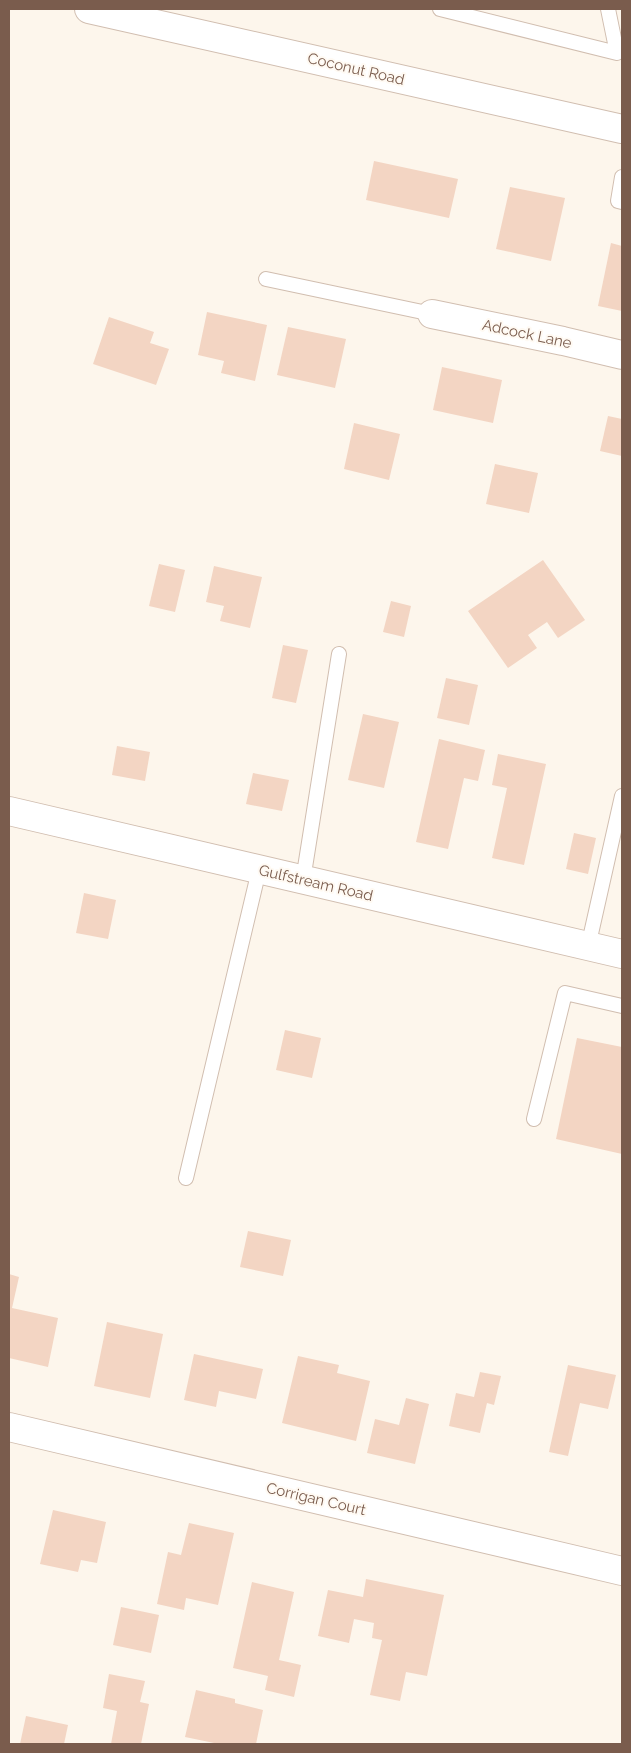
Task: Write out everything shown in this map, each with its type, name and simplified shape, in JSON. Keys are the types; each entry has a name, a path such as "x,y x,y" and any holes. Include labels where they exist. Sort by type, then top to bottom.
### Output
{"street":[{"name":"Coconut Road","path":"89,9 622,130"},
{"name":"Adcock Lane","path":"432,314 622,355"},
{"name":"Gulfstream Road","path":"9,812 622,954"},
{"name":"Corrigan Court","path":"9,1427 622,1571"}],"lane":[{"path":"440,9 617,53 608,9"},
{"path":"622,177 618,201 622,202"},
{"path":"266,279 432,314"},
{"path":"303,880 339,654"},
{"path":"588,946 622,796"},
{"path":"186,1178 259,870"},
{"path":"534,1119 565,993 622,1006"}],"building":[{"path":"374,161 458,179 449,218 366,200"},
{"path":"510,187 565,198 551,261 496,249"},
{"path":"611,243 622,246 622,311 598,306"},
{"path":"207,312 267,325 255,381 221,373 224,361 198,355"},
{"path":"109,317 154,332 150,343 169,349 156,385 93,364"},
{"path":"288,327 346,339 335,388 277,375"},
{"path":"442,367 502,380 493,423 433,410"},
{"path":"608,416 622,419 622,456 600,451"},
{"path":"354,423 400,434 389,480 344,469"},
{"path":"495,464 538,473 529,513 486,504"},
{"path":"543,560 585,620 558,638 547,622 528,635 537,648 508,668 468,611"},
{"path":"159,564 185,570 175,612 149,606"},
{"path":"214,566 262,577 250,628 220,621 224,606 206,602"},
{"path":"391,601 411,606 404,637 383,632"},
{"path":"283,645 308,650 296,703 272,698"},
{"path":"446,678 478,685 469,725 437,718"},
{"path":"363,714 399,722 384,788 348,780"},
{"path":"439,739 485,750 478,781 464,778 448,849 416,842"},
{"path":"117,746 150,752 145,781 112,775"},
{"path":"498,754 546,764 524,865 492,858 507,788 492,785"},
{"path":"253,773 289,780 282,811 246,804"},
{"path":"574,833 596,838 588,874 566,869"},
{"path":"84,893 116,900 108,939 76,933"},
{"path":"285,1030 321,1038 312,1078 276,1070"},
{"path":"577,1038 622,1047 622,1154 556,1139"},
{"path":"248,1231 291,1240 283,1276 240,1267"},
{"path":"9,1274 19,1277 12,1308 58,1318 48,1367 9,1358"},
{"path":"107,1322 163,1334 150,1398 94,1386"},
{"path":"194,1354 263,1369 256,1399 219,1391 216,1407 184,1400"},
{"path":"298,1356 339,1365 337,1373 370,1381 356,1441 282,1423"},
{"path":"568,1365 616,1375 608,1409 580,1403 568,1456 549,1452"},
{"path":"480,1372 501,1376 494,1405 487,1403 480,1433 449,1426 456,1393 474,1397"},
{"path":"406,1398 429,1404 415,1464 367,1453 375,1419 399,1425"},
{"path":"53,1510 106,1522 97,1563 81,1560 78,1572 40,1564"},
{"path":"189,1523 234,1533 218,1605 186,1598 184,1610 157,1604 168,1552 181,1555"},
{"path":"366,1579 444,1595 427,1676 406,1672 400,1701 370,1695 382,1640 372,1638 374,1623 354,1619 349,1643 318,1636 328,1590 363,1597"},
{"path":"252,1582 294,1592 279,1660 301,1665 294,1697 265,1690 268,1676 233,1668"},
{"path":"121,1607 159,1615 151,1653 113,1645"},
{"path":"109,1674 145,1681 140,1702 149,1704 141,1744 111,1744 117,1711 103,1708"},
{"path":"196,1690 235,1699 235,1703 263,1710 256,1744 219,1744 185,1737"},
{"path":"26,1716 68,1725 64,1744 20,1744"}]}
